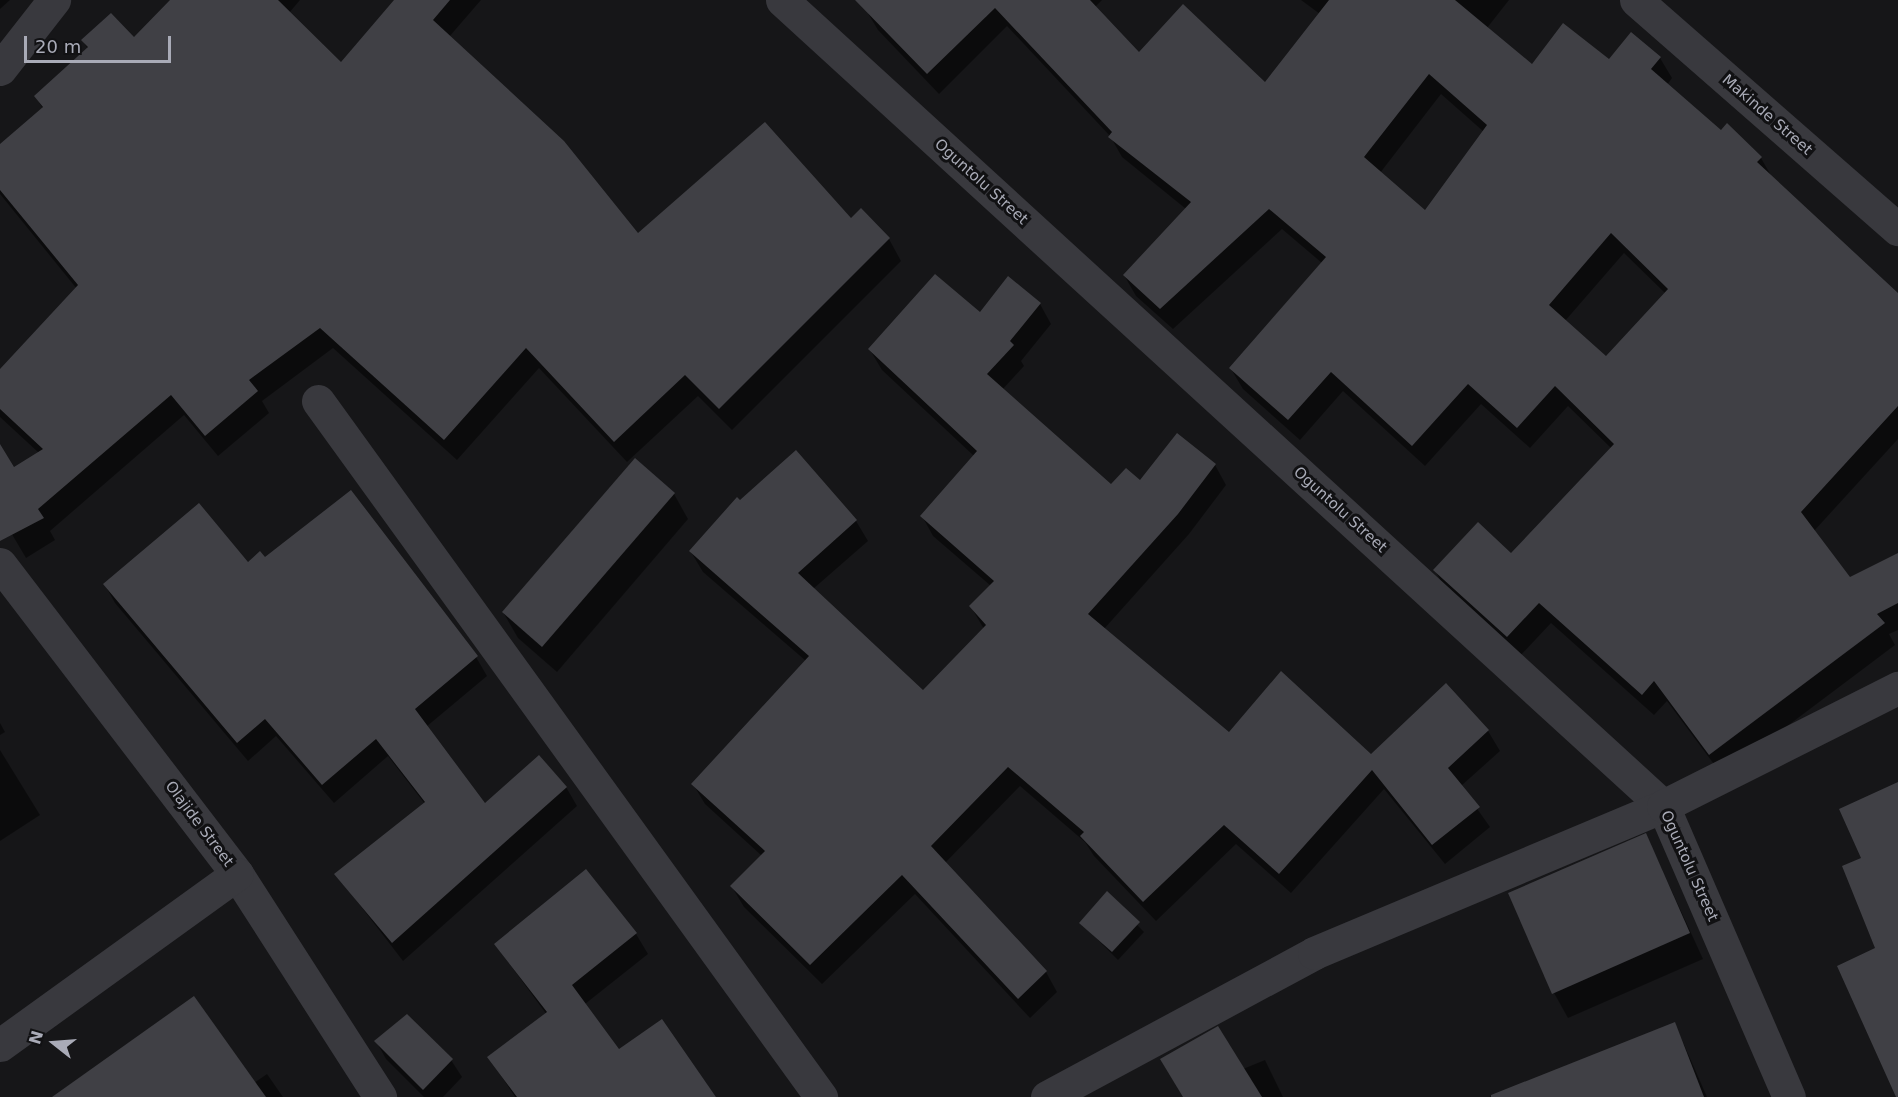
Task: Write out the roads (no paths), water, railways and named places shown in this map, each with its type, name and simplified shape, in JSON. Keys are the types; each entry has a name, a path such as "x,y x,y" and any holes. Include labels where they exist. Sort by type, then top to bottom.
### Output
{"street":[{"path":"0,69 54,0"},
{"name":"Oguntolu Street","path":"782,0 1663,806 1789,1097"},
{"name":"Makinde Street","path":"1636,0 1898,229"},
{"path":"318,401 820,1097"},
{"name":"Olajide Street","path":"0,564 237,874 380,1097"},
{"path":"1063,1092 1314,953 1663,806 1898,688"},
{"path":"0,1044 237,874"}]}
